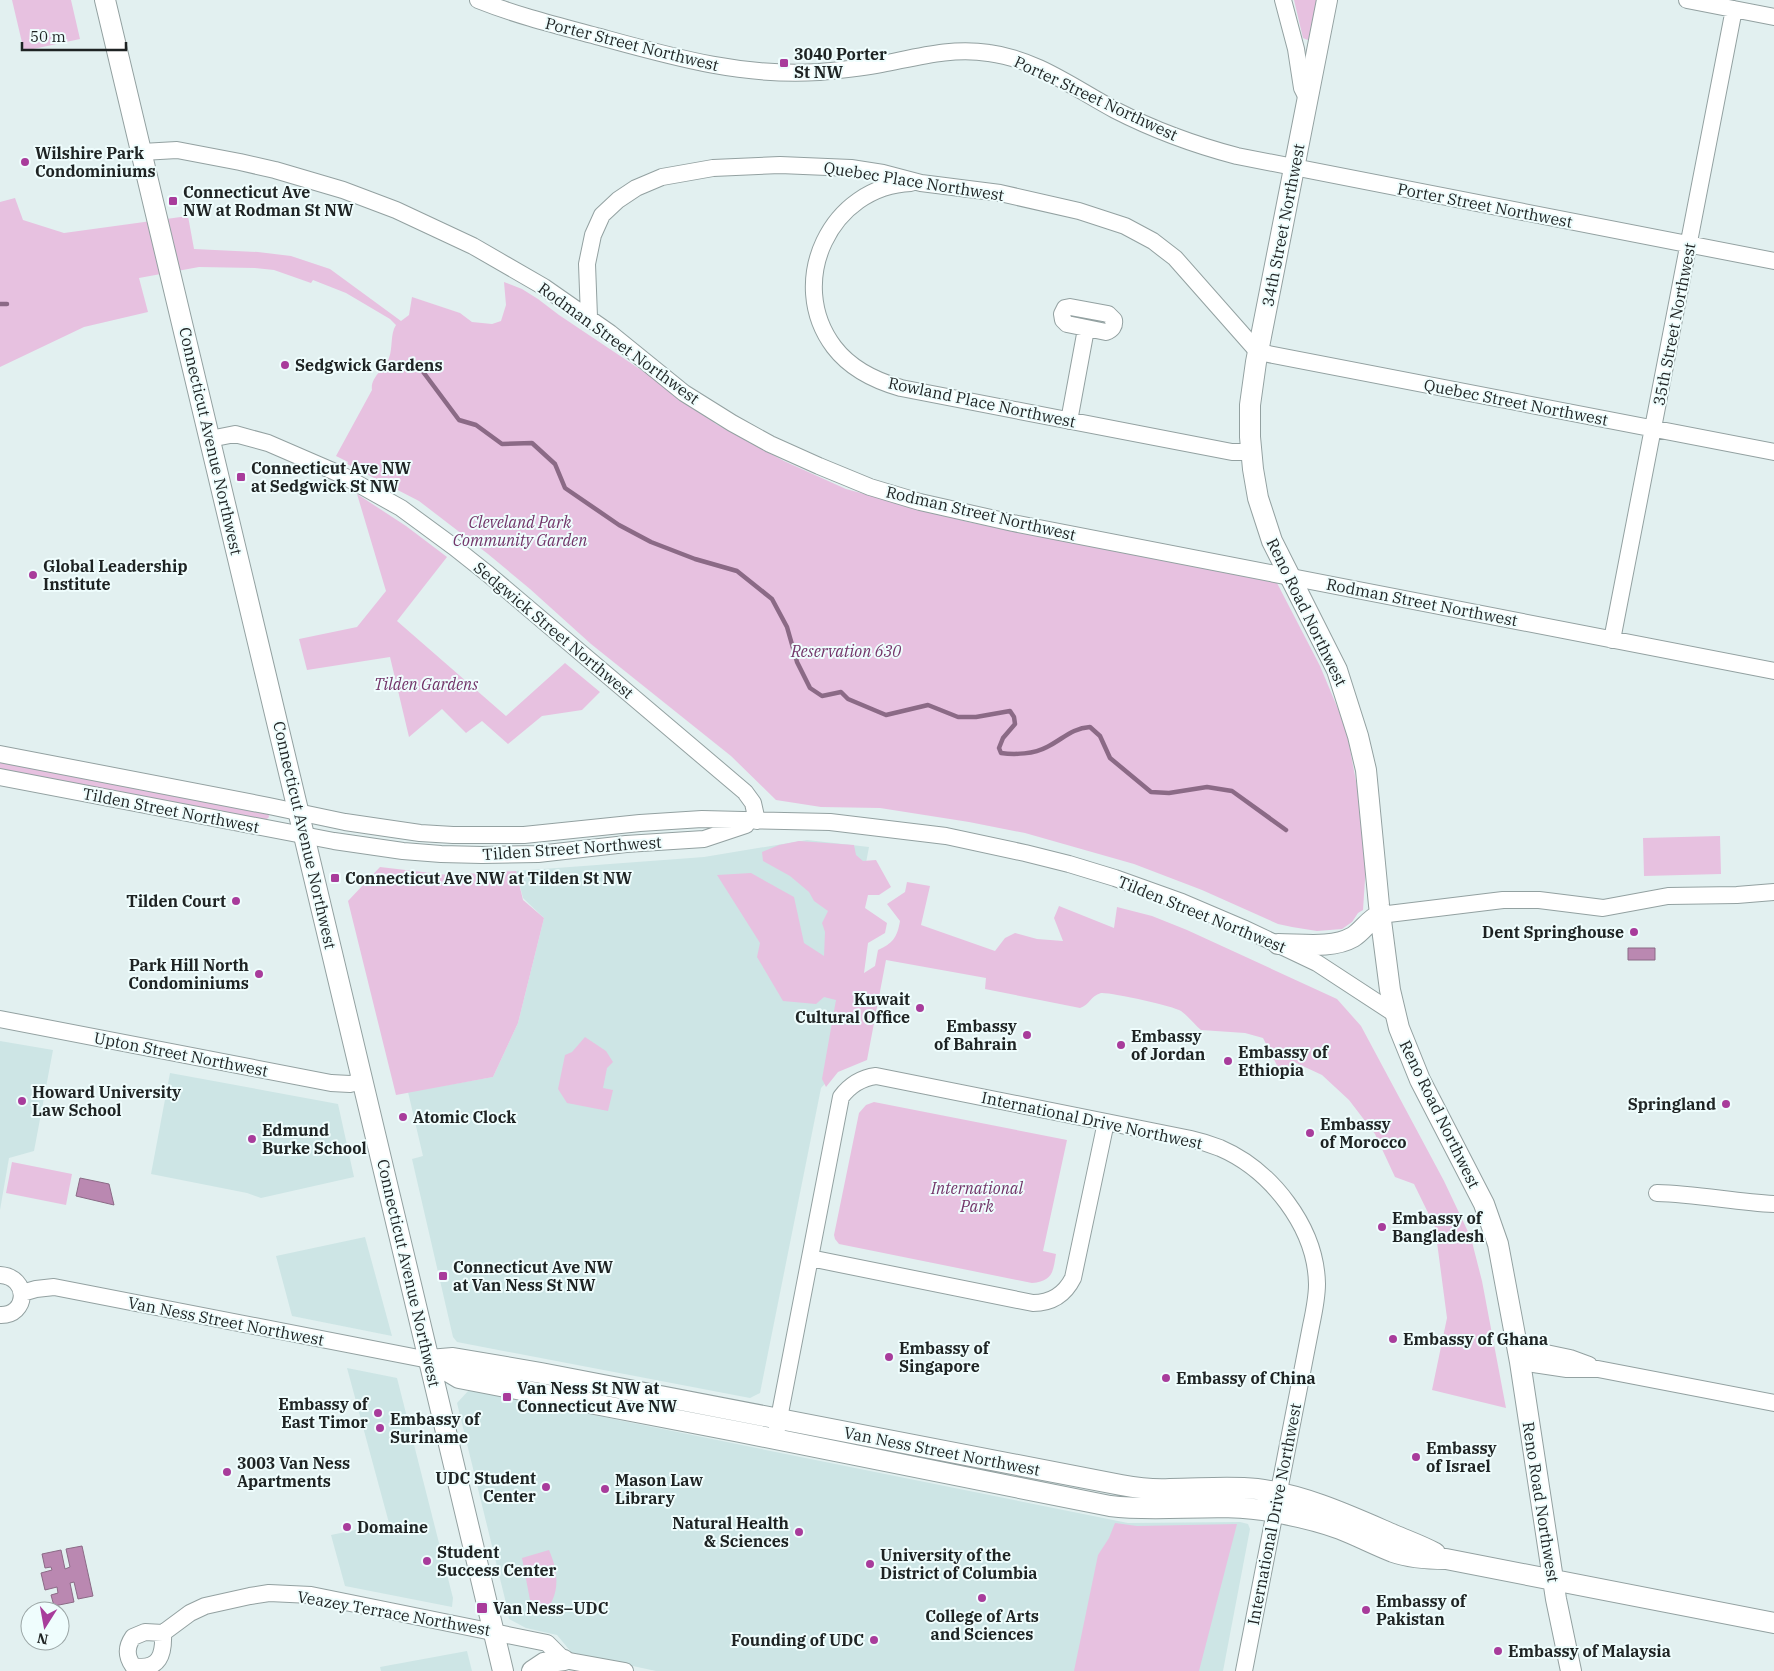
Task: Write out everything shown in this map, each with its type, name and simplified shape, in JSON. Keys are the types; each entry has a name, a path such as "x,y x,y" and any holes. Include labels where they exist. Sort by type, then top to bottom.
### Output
{"main road":[{"name":"Connecticut Avenue Northwest","path":"105,0 503,1671"},
{"name":"34th Street Northwest","path":"1251,452 1250,405 1258,352 1327,0"},
{"name":"Reno Road Northwest","path":"1251,452 1255,484 1262,513 1272,541 1334,664 1355,725 1366,770 1380,915 1389,985 1403,1040 1420,1080 1477,1189 1492,1222 1502,1258 1562,1634 1571,1671"},
{"path":"1278,944 1342,942 1357,934 1372,919 1380,915"},
{"name":"Van Ness Street Northwest","path":"429,1360 453,1358 1136,1488 1169,1490 1258,1489 1276,1502"},
{"name":"Van Ness Street Northwest","path":"429,1360 459,1378 1110,1506 1151,1508 1312,1502 1420,1545 1446,1559 1774,1623"},
{"path":"532,1671 544,1663 564,1660"}],"street":[{"name":"Porter Street Northwest","path":"478,0 532,18 674,57 707,65 746,70 796,73 864,67 946,52 972,51 996,54 1025,62 1046,71 1120,112 1173,135 1223,152 1294,168 1774,261"},
{"path":"1283,0 1296,50 1302,88 1307,98"},
{"path":"1687,0 1774,17"},
{"name":"35th Street Northwest","path":"1612,640 1734,9"},
{"name":"Rodman Street Northwest","path":"142,152 177,150 240,162 309,180 370,199 422,221 473,246 544,287 589,317 666,380 722,417 790,453 870,487 980,516 1774,671"},
{"name":"Quebec Place Northwest","path":"589,317 587,264 589,249 602,215 612,204 629,191 648,181 668,175 713,168 802,165 851,168 921,182 987,191 1078,211 1114,222 1142,234 1164,249 1185,268 1258,352"},
{"name":"Rowland Place Northwest","path":"921,182 896,184 871,193 846,210 832,227 821,249 814,280 817,310 834,348 853,365 870,376 894,386 1232,452 1251,452"},
{"path":"1069,420 1086,329"},
{"name":"Quebec Street Northwest","path":"1258,352 1774,452"},
{"name":"Sedgwick Street Northwest","path":"210,439 235,434 275,446 361,484 421,522 488,574 745,792 753,803 757,821"},
{"name":"Tilden Street Northwest","path":"0,754 402,832 453,835 507,835 702,820 830,822 946,836 1025,853 1107,876 1160,894 1223,919 1329,970 1395,1014"},
{"name":"Tilden Street Northwest","path":"0,777 304,836 403,851 455,854 538,854 648,842 704,839 757,821"},
{"path":"507,835 508,855"},
{"path":"1380,915 1399,911 1514,899 1550,901 1583,907 1603,908 1668,896 1774,892"},
{"name":"Upton Street Northwest","path":"0,1019 331,1083 350,1084 363,1081"},
{"name":"International Drive Northwest","path":"775,1439 841,1097 848,1089 863,1079 876,1076 1191,1139 1229,1152 1252,1167 1272,1186 1294,1214 1304,1232 1314,1262 1317,1283 1244,1671"},
{"path":"810,1258 1033,1302 1042,1303 1052,1299 1068,1288 1073,1278 1106,1122"},
{"path":"1657,1193 1686,1194 1774,1204"},
{"path":"0,1275 12,1278 17,1282 22,1293 22,1299 16,1310 10,1314 0,1315"},
{"name":"Van Ness Street Northwest","path":"22,1293 54,1287 429,1360"},
{"path":"1518,1354 1570,1358 1598,1369 1774,1404"},
{"name":"Veazey Terrace Northwest","path":"164,1633 190,1613 205,1606 269,1593 311,1595 547,1643 564,1660"},
{"path":"564,1660 625,1671"}],"shaded area":[{"path":"807,840 869,847 828,1065 832,1076 821,1088 760,1393 750,1398 457,1342 453,1337 412,1159 423,1156 408,1092 493,1077 518,1023 544,918 523,898 516,871 704,857"},
{"path":"1628,948 1655,948 1655,960 1628,960"},
{"name":"Howard University Law School","path":"0,1041 53,1050 34,1151 9,1158 0,1210"},
{"name":"Edmund Burke School","path":"170,1073 338,1104 354,1177 261,1198 247,1193 151,1174"},
{"path":"80,1178 109,1184 114,1205 76,1196"},
{"path":"365,1237 392,1336 292,1316 276,1256"},
{"path":"347,1368 397,1378 453,1598 452,1607 345,1586 331,1535 389,1523"},
{"name":"University of the District of Columbia","path":"469,1390 1128,1523 1240,1522 1248,1524 1250,1529 1223,1671 656,1671 572,1653 557,1635 526,1628 509,1619 457,1403"},
{"path":"82,1546 93,1596 78,1599 74,1582 70,1583 74,1602 53,1601 51,1595 58,1593 57,1587 45,1590 41,1573 52,1570 51,1567 45,1568 42,1554 61,1550 65,1569 70,1567 66,1549"},
{"path":"467,1651 472,1671 381,1671 380,1667"}],"green space":[{"path":"12,0 71,0 80,39 24,51"},
{"path":"1294,0 1317,0 1308,40 1303,38"},
{"name":"Reservation 630","path":"15,198 23,220 64,233 188,216 194,249 258,252 291,256 330,269 401,321 409,315 412,297 460,313 472,322 492,324 501,321 506,305 504,282 522,289 538,299 674,392 716,424 784,461 846,489 968,522 1277,583 1320,666 1346,728 1358,792 1366,864 1363,910 1358,913 1352,922 1342,929 1317,931 1292,927 1278,924 1202,890 1134,864 1025,833 880,808 821,807 776,800 731,756 591,644 488,554 419,501 347,464 348,462 336,456 372,390 375,377 389,358 396,325 390,319 346,293 313,280 311,283 274,270 255,268 199,267 139,278 148,312 84,327 0,367 0,202"},
{"name":"Tilden Gardens","path":"357,494 406,526 447,557 397,621 506,716 565,663 600,692 582,710 542,716 508,744 482,721 466,733 442,709 409,737 390,657 307,670 299,639 357,627 386,591"},
{"path":"0,755 268,810 269,817 265,821 0,770"},
{"path":"1720,836 1721,874 1644,876 1643,838"},
{"path":"799,841 854,845 856,855 863,861 876,860 891,887 879,895 868,895 865,908 887,923 885,933 868,943 864,973 875,966 878,950 891,942 896,936 900,921 887,904 905,892 907,882 930,886 921,925 995,951 1005,938 1015,933 1037,939 1063,941 1054,918 1059,906 1114,928 1117,907 1152,916 1187,930 1337,999 1361,1026 1444,1181 1471,1238 1482,1281 1506,1408 1432,1390 1447,1318 1435,1227 1414,1184 1395,1177 1375,1134 1349,1100 1322,1075 1292,1061 1283,1077 1263,1038 1245,1033 1201,1030 1181,1011 1128,997 1101,993 1094,996 1086,1005 1080,1008 985,989 986,978 886,960 867,1060 838,1072 826,1087 822,1079 836,1000 824,997 816,1004 783,1001 757,957 760,943 717,875 751,873 794,897 804,943 824,956 825,932 822,923 828,911 814,901 809,892 790,876 763,861 762,852 779,845"},
{"path":"380,867 448,875 516,871 523,900 544,918 518,1023 493,1077 396,1095 348,901"},
{"path":"585,1037 606,1051 613,1062 607,1068 603,1088 613,1090 608,1111 567,1103 558,1089 565,1055 572,1052"},
{"name":"International Park","path":"874,1102 1067,1140 1043,1251 1056,1254 1053,1271 1048,1278 1032,1283 839,1244 834,1235 859,1113 866,1105"},
{"path":"12,1162 72,1174 66,1205 6,1193"},
{"path":"1115,1523 1137,1526 1237,1524 1199,1671 1074,1671 1098,1555 1109,1538"},
{"path":"549,1550 554,1562 556,1589 551,1603 543,1615 530,1600 522,1558"}],"waterway":[{"path":"0,304 7,304"},
{"path":"418,365 459,420 476,425 502,444 532,443 555,464 565,488 619,525 651,542 695,559 737,571 772,599 787,627 797,662 810,688 822,696 841,692 848,699 886,715 928,705 958,717 976,717 1010,711 1014,717 1015,724 1003,738 999,748 1001,753 1030,753 1047,747 1078,729 1090,727 1100,736 1110,758 1151,792 1169,793 1207,787 1232,791 1286,830"}],"place":[{"name":"3040 Porter St NW","path":"784,63"},
{"name":"Wilshire Park Condominiums","path":"25,162"},
{"name":"Connecticut Ave NW at Rodman St NW","path":"173,201"},
{"name":"Sedgwick Gardens","path":"285,365"},
{"name":"Connecticut Ave NW at Sedgwick St NW","path":"241,477"},
{"name":"Global Leadership Institute","path":"33,575"},
{"name":"Connecticut Ave NW at Tilden St NW","path":"335,878"},
{"name":"Tilden Court","path":"236,901"},
{"name":"Dent Springhouse","path":"1634,932"},
{"name":"Park Hill North Condominiums","path":"259,974"},
{"name":"Kuwait Cultural Office","path":"920,1008"},
{"name":"Embassy of Bahrain","path":"1027,1035"},
{"name":"Embassy of Jordan","path":"1121,1045"},
{"name":"Embassy of Ethiopia","path":"1228,1061"},
{"name":"Howard University Law School","path":"22,1101"},
{"name":"Springland","path":"1726,1104"},
{"name":"Atomic Clock","path":"403,1117"},
{"name":"Embassy of Morocco","path":"1310,1133"},
{"name":"Edmund Burke School","path":"252,1139"},
{"name":"Embassy of Bangladesh","path":"1382,1227"},
{"name":"Connecticut Ave NW at Van Ness St NW","path":"443,1276"},
{"name":"Embassy of Ghana","path":"1393,1339"},
{"name":"Embassy of Singapore","path":"889,1357"},
{"name":"Embassy of China","path":"1166,1378"},
{"name":"Van Ness St NW at Connecticut Ave NW","path":"507,1397"},
{"name":"Embassy of East Timor","path":"378,1413"},
{"name":"Embassy of Suriname","path":"380,1428"},
{"name":"Embassy of Israel","path":"1416,1457"},
{"name":"3003 Van Ness Apartments","path":"227,1472"},
{"name":"UDC Student Center","path":"546,1487"},
{"name":"Mason Law Library","path":"605,1489"},
{"name":"Domaine","path":"347,1527"},
{"name":"Natural Health & Sciences","path":"799,1532"},
{"name":"Student Success Center","path":"427,1561"},
{"name":"University of the District of Columbia","path":"870,1564"},
{"name":"College of Arts and Sciences","path":"982,1598"},
{"name":"Van Ness–UDC","path":"482,1608"},
{"name":"Embassy of Pakistan","path":"1366,1610"},
{"name":"Founding of UDC","path":"874,1640"},
{"name":"Embassy of Malaysia","path":"1498,1651"}],"park label":[{"name":"Cleveland Park Community Garden","path":"520,531"}]}
